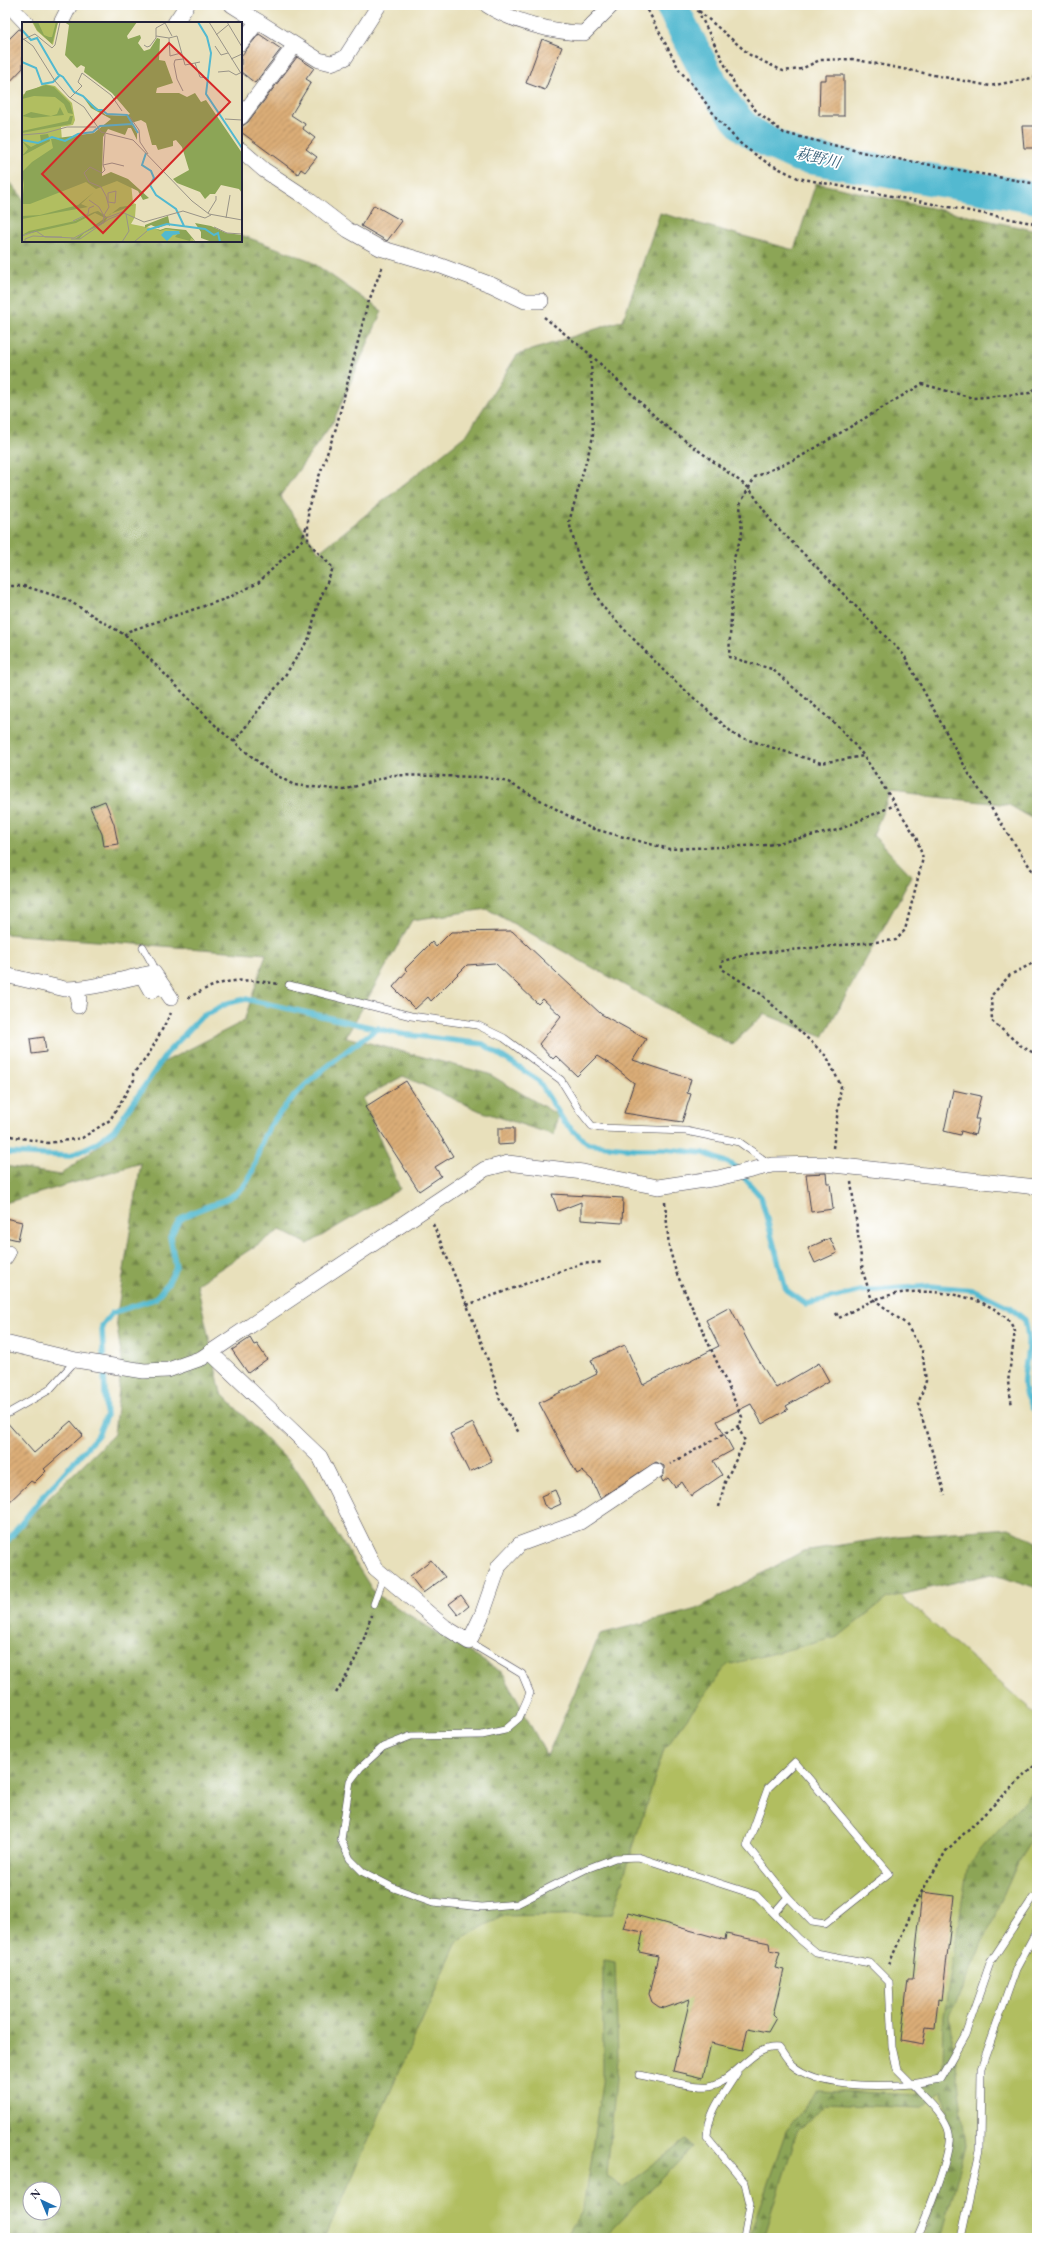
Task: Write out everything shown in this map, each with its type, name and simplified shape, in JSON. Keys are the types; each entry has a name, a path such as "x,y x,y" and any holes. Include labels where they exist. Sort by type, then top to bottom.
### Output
{"street":[{"path":"9,5 25,22"},
{"path":"62,22 70,5"},
{"path":"176,22 187,5"},
{"path":"232,5 319,60 331,63 345,58 379,5"},
{"path":"487,5 499,13 566,33 584,33 612,5"},
{"path":"242,42 258,21"},
{"path":"242,116 295,45"},
{"path":"242,151 264,170 305,197 348,230 380,248 441,266 492,285 525,301 541,301"},
{"path":"5,975 65,989 93,987 152,978 175,1004"},
{"path":"74,989 79,999 78,1006"},
{"path":"5,1343 81,1360 144,1371 168,1370 202,1358 485,1169 508,1163 583,1172 658,1186 730,1176 772,1165 831,1165 1037,1187"},
{"path":"210,1352 320,1457 375,1568 445,1627 469,1642 482,1615 499,1566 520,1544 580,1522 656,1471"}],"lane":[{"path":"143,947 153,965 152,978"},
{"path":"289,985 411,1016 477,1025 510,1042 561,1080 580,1112 592,1126 600,1128 686,1131 739,1142 772,1165"},
{"path":"5,1415 49,1390 81,1360"},
{"path":"374,1604 384,1576"},
{"path":"469,1642 522,1674 530,1693 519,1718 505,1730 482,1735 411,1736 383,1747 360,1768 350,1781 341,1840 350,1859 363,1872 394,1888 433,1902 482,1907 517,1904 586,1869 615,1858 638,1857 756,1895 798,1938 816,1953 870,1963 889,1982 892,2046 897,2069 940,2116 949,2132 948,2151 917,2238"},
{"path":"795,1762 889,1872 825,1924 812,1922 788,1897 747,1846 768,1788 795,1762"},
{"path":"639,2075 709,2086 727,2078 770,2046 779,2048 791,2065 804,2074 828,2081 884,2086 912,2084 940,2079 965,2035 990,1963 1033,1898 1037,1896"},
{"path":"774,1913 788,1897"},
{"path":"960,2238 980,2150 981,2068 1016,1969 1037,1930"},
{"path":"740,2067 720,2098 712,2114 708,2137 745,2183 750,2204 744,2238"}],"path":[{"path":"645,5 680,71 696,89 718,120 742,146 766,162 798,178 1037,224"},
{"path":"696,5 736,87 758,113 784,133 870,154 1037,184"},
{"path":"698,9 750,55 783,71 801,69 820,60 852,59 990,86 1037,77"},
{"path":"234,742 284,677 309,638 317,607 333,568 308,542 308,508 336,428 367,306 388,251"},
{"path":"525,301 590,355 663,424 749,488 772,522 904,656 969,774 1037,878"},
{"path":"590,355 593,438 568,522 580,564 602,606 665,672 736,736 821,763 864,756"},
{"path":"831,1165 841,1086 827,1057 761,994 722,969 720,962 748,954 896,940 905,930 923,858 916,837 864,756 840,728 772,669 729,657 734,558 742,534 740,504 755,477 800,457 922,384 972,398 1030,393 1037,387"},
{"path":"124,635 129,631 228,598 258,583 302,540 308,522"},
{"path":"5,586 24,586 66,598 124,635 234,742 269,771 294,785 344,790 392,775 483,777 508,782 590,828 669,849 768,845 838,830 895,805"},
{"path":"1037,961 1010,975 990,996 992,1021 1020,1045 1037,1055"},
{"path":"5,1135 48,1143 82,1138 110,1120 134,1080 133,1074 150,1052 175,1004 202,990 224,982 247,979 289,985"},
{"path":"849,1167 863,1272 871,1297 906,1324 922,1350 926,1381 918,1404 945,1494"},
{"path":"656,1471 738,1427 742,1417 676,1272 669,1247 664,1186"},
{"path":"425,1208 467,1305 491,1368 500,1400 519,1433"},
{"path":"467,1305 580,1264 603,1262"},
{"path":"836,1313 839,1318 884,1296 922,1292 964,1296 992,1307 1006,1317 1015,1330 1008,1382 1012,1406"},
{"path":"718,1507 725,1482 745,1441 738,1427"},
{"path":"336,1693 348,1674 365,1639 374,1604"},
{"path":"883,1977 918,1898 946,1851 1037,1763"}],"green space":[{"path":"5,176 22,197 22,242 242,242 242,235 309,260 382,311 333,422 280,496 319,552 467,434 517,355 623,320 660,213 794,250 816,183 1037,231 1037,821 1009,805 891,792 873,835 912,876 823,1037 764,1014 732,1045 487,909 412,920 346,1037 489,1074 558,1115 554,1135 480,1111 403,1076 363,1098 400,1189 308,1244 280,1230 197,1284 221,1393 297,1470 375,1594 503,1673 547,1756 600,1634 697,1609 803,1551 897,1536 1009,1528 1037,1542 1037,1589 991,1574 887,1598 838,1637 727,1665 664,1749 612,1914 501,1916 457,1942 325,2238 5,2238 5,1541 114,1434 122,1361 116,1320 141,1163 5,1203 5,1166 60,1175 114,1134 162,1063 244,1021 266,954 5,934"},
{"path":"860,1560 1037,1715 1037,2238 5,2238 5,1579 567,1827 640,1667"},
{"path":"1037,1786 1037,1831 1019,1860 950,2016 966,2146 941,2238 924,2238 951,2144 943,2090 921,2108 824,2104 797,2132 764,2238 749,2238 786,2131 818,2090 915,2095 943,2068 944,2016 968,1864"},
{"path":"603,1960 615,1962 618,2059 607,2174 623,2187 686,2140 692,2147 603,2238 565,2238 583,2208 603,2076"}],"building":[{"path":"19,29 22,30 22,69 5,87 5,43"},
{"path":"259,34 281,49 255,83 242,73 242,55"},
{"path":"542,39 562,47 545,90 526,83"},
{"path":"297,57 314,68 306,79 311,82 291,115 305,124 303,129 315,138 306,149 317,157 305,172 301,169 298,174 242,133 242,126 248,122"},
{"path":"826,75 844,75 844,116 819,116 820,80 826,80"},
{"path":"1022,126 1037,126 1037,148 1024,148"},
{"path":"374,205 402,221 387,241 361,226"},
{"path":"105,801 114,824 118,844 104,846 102,834 90,807"},
{"path":"512,931 601,1014 646,1039 633,1060 691,1079 687,1093 691,1094 682,1122 624,1113 634,1083 613,1066 597,1056 577,1076 556,1056 553,1059 539,1044 561,1016 543,999 538,1004 495,963 467,965 431,1001 428,997 415,1009 393,987 407,971 405,969 432,942 436,947 451,932"},
{"path":"44,1037 46,1052 32,1054 30,1039"},
{"path":"406,1081 453,1156 435,1167 441,1176 419,1191 365,1107"},
{"path":"953,1090 981,1096 975,1119 979,1119 975,1135 961,1131 960,1135 944,1131"},
{"path":"498,1128 514,1128 514,1144 498,1145"},
{"path":"826,1173 827,1183 830,1183 833,1209 811,1212 806,1174"},
{"path":"552,1194 623,1198 622,1223 581,1220 581,1202 558,1211"},
{"path":"5,1218 22,1222 18,1240 5,1237"},
{"path":"830,1238 837,1253 815,1263 808,1248"},
{"path":"730,1307 752,1349 776,1388 819,1363 829,1381 786,1406 788,1409 762,1424 751,1404 717,1421 733,1450 713,1461 722,1475 691,1496 682,1482 675,1487 668,1478 663,1482 661,1478 664,1475 664,1466 656,1462 600,1498 592,1480 582,1471 577,1474 539,1403 597,1374 591,1360 625,1345 643,1385 719,1346 706,1320"},
{"path":"250,1338 254,1345 257,1344 267,1359 248,1373 232,1350"},
{"path":"5,1420 34,1453 71,1421 83,1435 44,1469 46,1471 34,1483 31,1481 5,1506"},
{"path":"473,1423 492,1461 469,1472 450,1434"},
{"path":"555,1490 561,1504 550,1509 544,1505 541,1496"},
{"path":"431,1560 445,1577 423,1593 410,1576"},
{"path":"461,1595 469,1606 458,1615 449,1604"},
{"path":"922,1892 954,1896 942,2000 938,1999 935,2028 926,2027 923,2044 901,2040 908,1979 913,1979"},
{"path":"628,1913 725,1940 726,1934 769,1943 770,1950 780,1952 775,1968 784,1970 773,2015 776,2018 768,2032 748,2028 743,2050 711,2043 703,2078 673,2071 690,1999 665,2008 659,2007 652,2002 649,1994 658,1956 639,1952 643,1932 623,1928"}],"waterway":[{"name":"萩野川","path":"671,5 706,73 728,108 751,132 762,139 798,156 1037,198"},
{"path":"5,1153 70,1156 95,1144 115,1129 167,1053 201,1017 228,1003 246,999 401,1034 483,1044 538,1080 565,1123 588,1144 636,1149 664,1149 704,1153 733,1165 761,1197 786,1290 806,1304 861,1291 931,1286 974,1290 1009,1307 1025,1320 1028,1334 1028,1349 1024,1376 1025,1393 1037,1413"},
{"path":"5,1544 44,1495 98,1435 106,1416 102,1326 112,1313 155,1299 168,1283 176,1267 170,1237 179,1221 192,1213 226,1199 241,1189 250,1176 263,1138 278,1115 317,1074 378,1028"}]}
